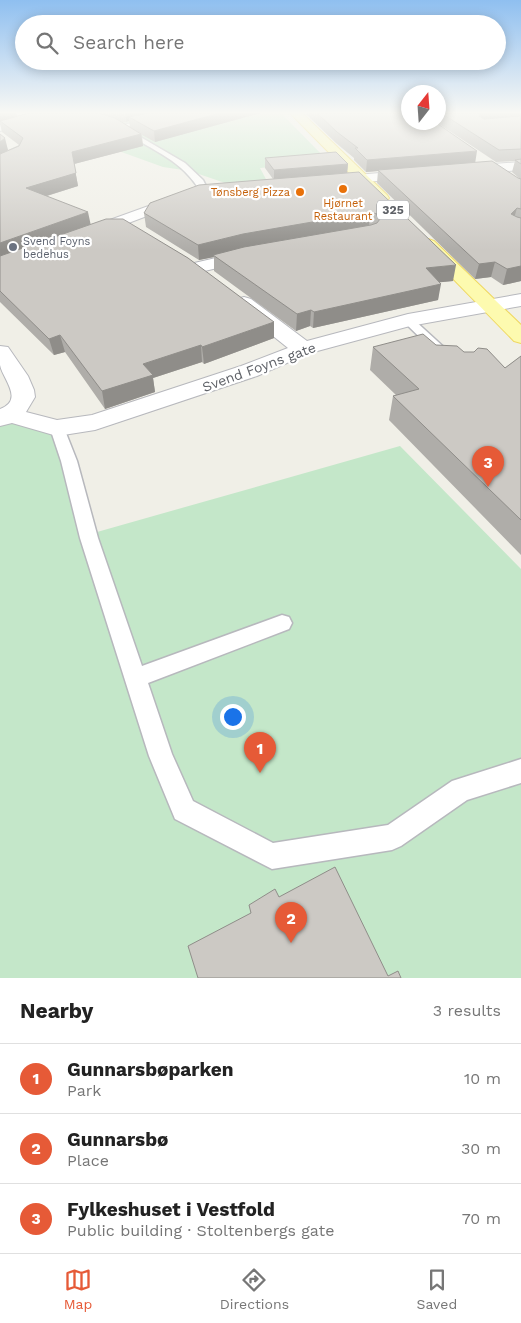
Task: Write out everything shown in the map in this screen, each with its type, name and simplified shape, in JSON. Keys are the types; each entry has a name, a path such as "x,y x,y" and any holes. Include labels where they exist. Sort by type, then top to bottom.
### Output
{"main road":[{"name":"325","path":"342,159 394,211"},
{"name":"325","path":"416,232 521,337"}],"street":[{"path":"477,159 506,178"},
{"path":"456,171 521,166"},
{"path":"320,182 429,173"},
{"path":"74,239 173,201 211,191"},
{"path":"120,221 142,234"},
{"path":"196,268 264,253"},
{"path":"181,258 212,280"},
{"path":"228,291 303,349"},
{"name":"Svend Foyns gate","path":"3,417 57,428 95,422 240,374 303,349 408,320 521,300"},
{"path":"0,352 20,382 23,391 22,402 3,417"}],"lane":[{"path":"172,159 211,191"},
{"path":"408,320 456,364"},
{"path":"57,428 69,461 89,538 135,678 162,756 184,810 272,856 392,837 461,790 521,771"},
{"path":"135,678 282,623"}],"green space":[{"path":"140,159 326,159 329,162 260,168 267,181 228,184 190,171 163,167"},
{"path":"11,418 54,431 83,536 400,446 521,569 521,978 0,978 0,423"}],"building":[{"path":"0,159 73,159 76,173 26,188 88,212 0,243"},
{"path":"265,159 343,159 348,164 274,170"},
{"path":"492,161 521,179 521,209 517,208 511,214 521,218 521,266 507,269 495,262 479,264 378,170"},
{"path":"359,172 456,265 426,268 441,284 314,312 311,310 297,314 213,255 244,247 371,225 377,223 380,219 377,214 370,212 243,234 198,245 144,213 150,203 199,185"},
{"path":"106,219 123,219 188,258 274,322 202,347 201,345 143,364 153,375 102,391 60,335 49,339 0,291 0,256"},
{"path":"423,334 436,345 457,346 464,352 474,352 478,348 487,349 505,368 521,356 521,520 393,396 419,389 373,347"},
{"path":"335,867 388,976 398,971 401,978 198,978 188,946 251,913 249,905 275,889 279,897"}],"place":[{"name":"Hjørnet Restaurant","path":"343,189"},
{"name":"Tønsberg Pizza","path":"300,192"},
{"name":"Svend Foyns bedehus","path":"13,247"},
{"name":"Fylkeshuset i Vestfold","path":"488,487"},
{"name":"Gunnarsbøparken","path":"260,773"},
{"name":"Gunnarsbø","path":"291,943"}]}
